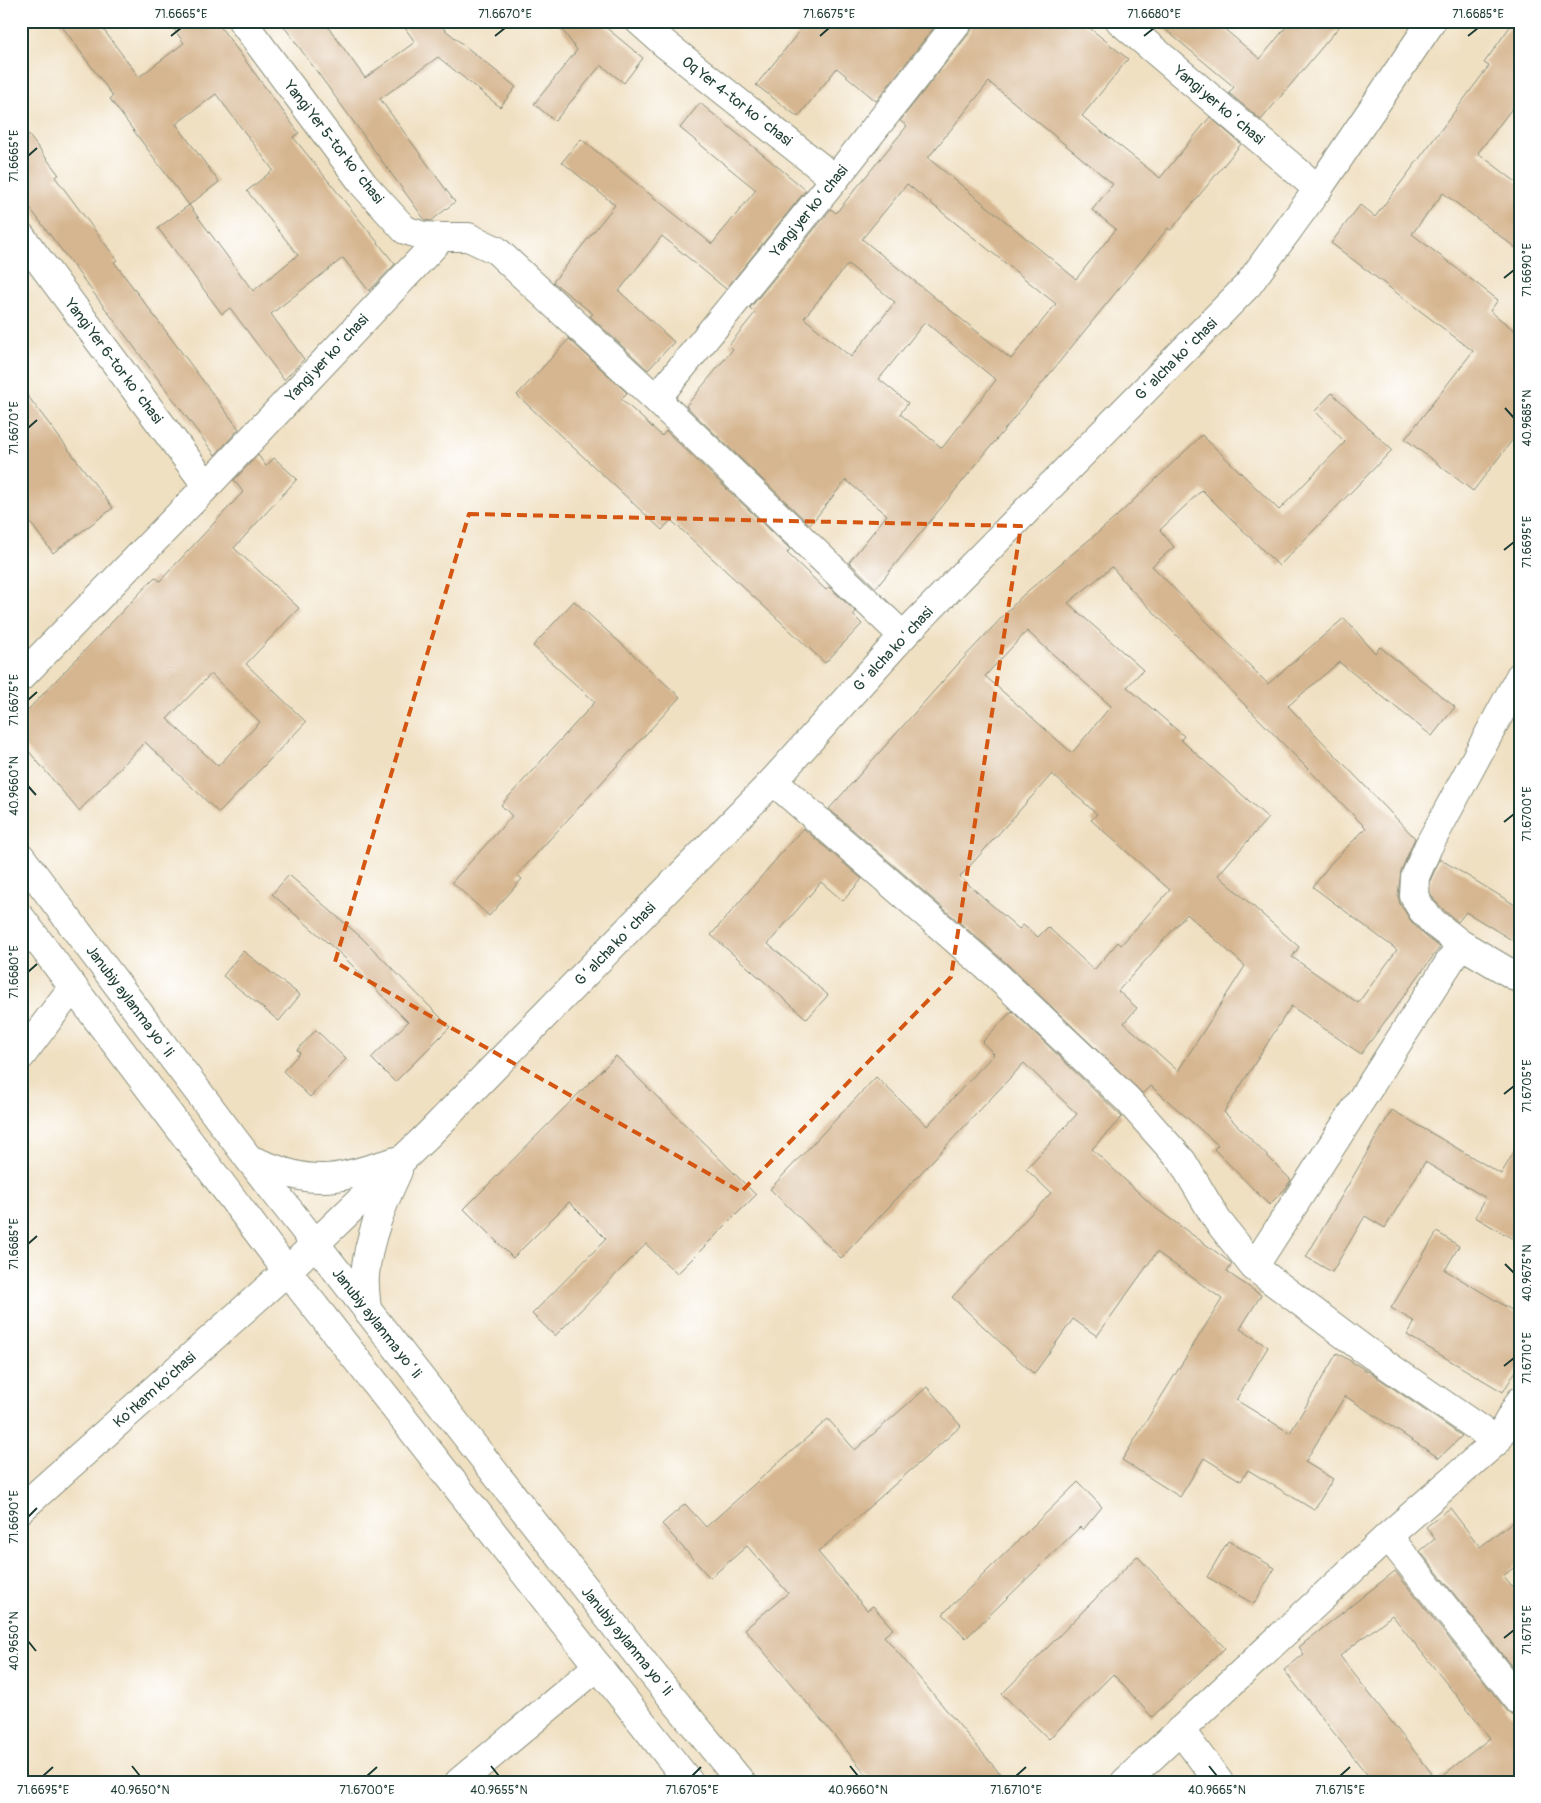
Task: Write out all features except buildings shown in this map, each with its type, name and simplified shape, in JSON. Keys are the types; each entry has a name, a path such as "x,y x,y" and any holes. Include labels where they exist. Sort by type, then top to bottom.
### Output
{"main road":[{"name":"Yangi Yer 5-tor koʻchasi","path":"242,21 364,185 405,230 424,236 442,237"},
{"name":"Oq Yer 4-tor koʻchasi","path":"640,21 665,44 835,179"},
{"name":"Yangi yer koʻchasi","path":"656,399 835,179 958,21"},
{"name":"Yangi yer koʻchasi","path":"1120,21 1318,190"},
{"name":"Gʻalcha koʻchasi","path":"315,1244 404,1158 773,781 903,636 1248,286 1318,190 1432,21"},
{"name":"Yangi Yer 6-tor koʻchasi","path":"21,236 206,486"},
{"path":"442,237 468,237 496,250 656,399 903,636"},
{"name":"Yangi yer koʻchasi","path":"21,677 206,486 442,237"},
{"path":"1520,676 1428,847 1415,877 1414,896 1422,910 1434,923 1461,944 1520,979"},
{"path":"773,781 996,974 1128,1100 1182,1161 1217,1220 1254,1267 1362,1348 1497,1441"},
{"name":"Janubiy aylanma yoʻli","path":"21,857 315,1244 645,1664 741,1782"},
{"path":"21,918 287,1272 689,1782"},
{"path":"1254,1267 1461,944"},
{"path":"21,1056 73,987"},
{"path":"249,1159 283,1172 303,1177 324,1178 343,1176 404,1158"},
{"path":"367,1310 365,1277 371,1243 386,1198 404,1158"},
{"name":"Ko‘rkam ko‘chasi","path":"21,1509 287,1272 315,1244"},
{"path":"1124,1782 1388,1536 1497,1441 1520,1401"},
{"path":"1388,1536 1520,1702"},
{"path":"459,1782 598,1666"},
{"path":"1180,1730 1220,1782"}],"highlighted area":[{"path":"469,514 1021,526 951,977 741,1192 335,962"}]}
